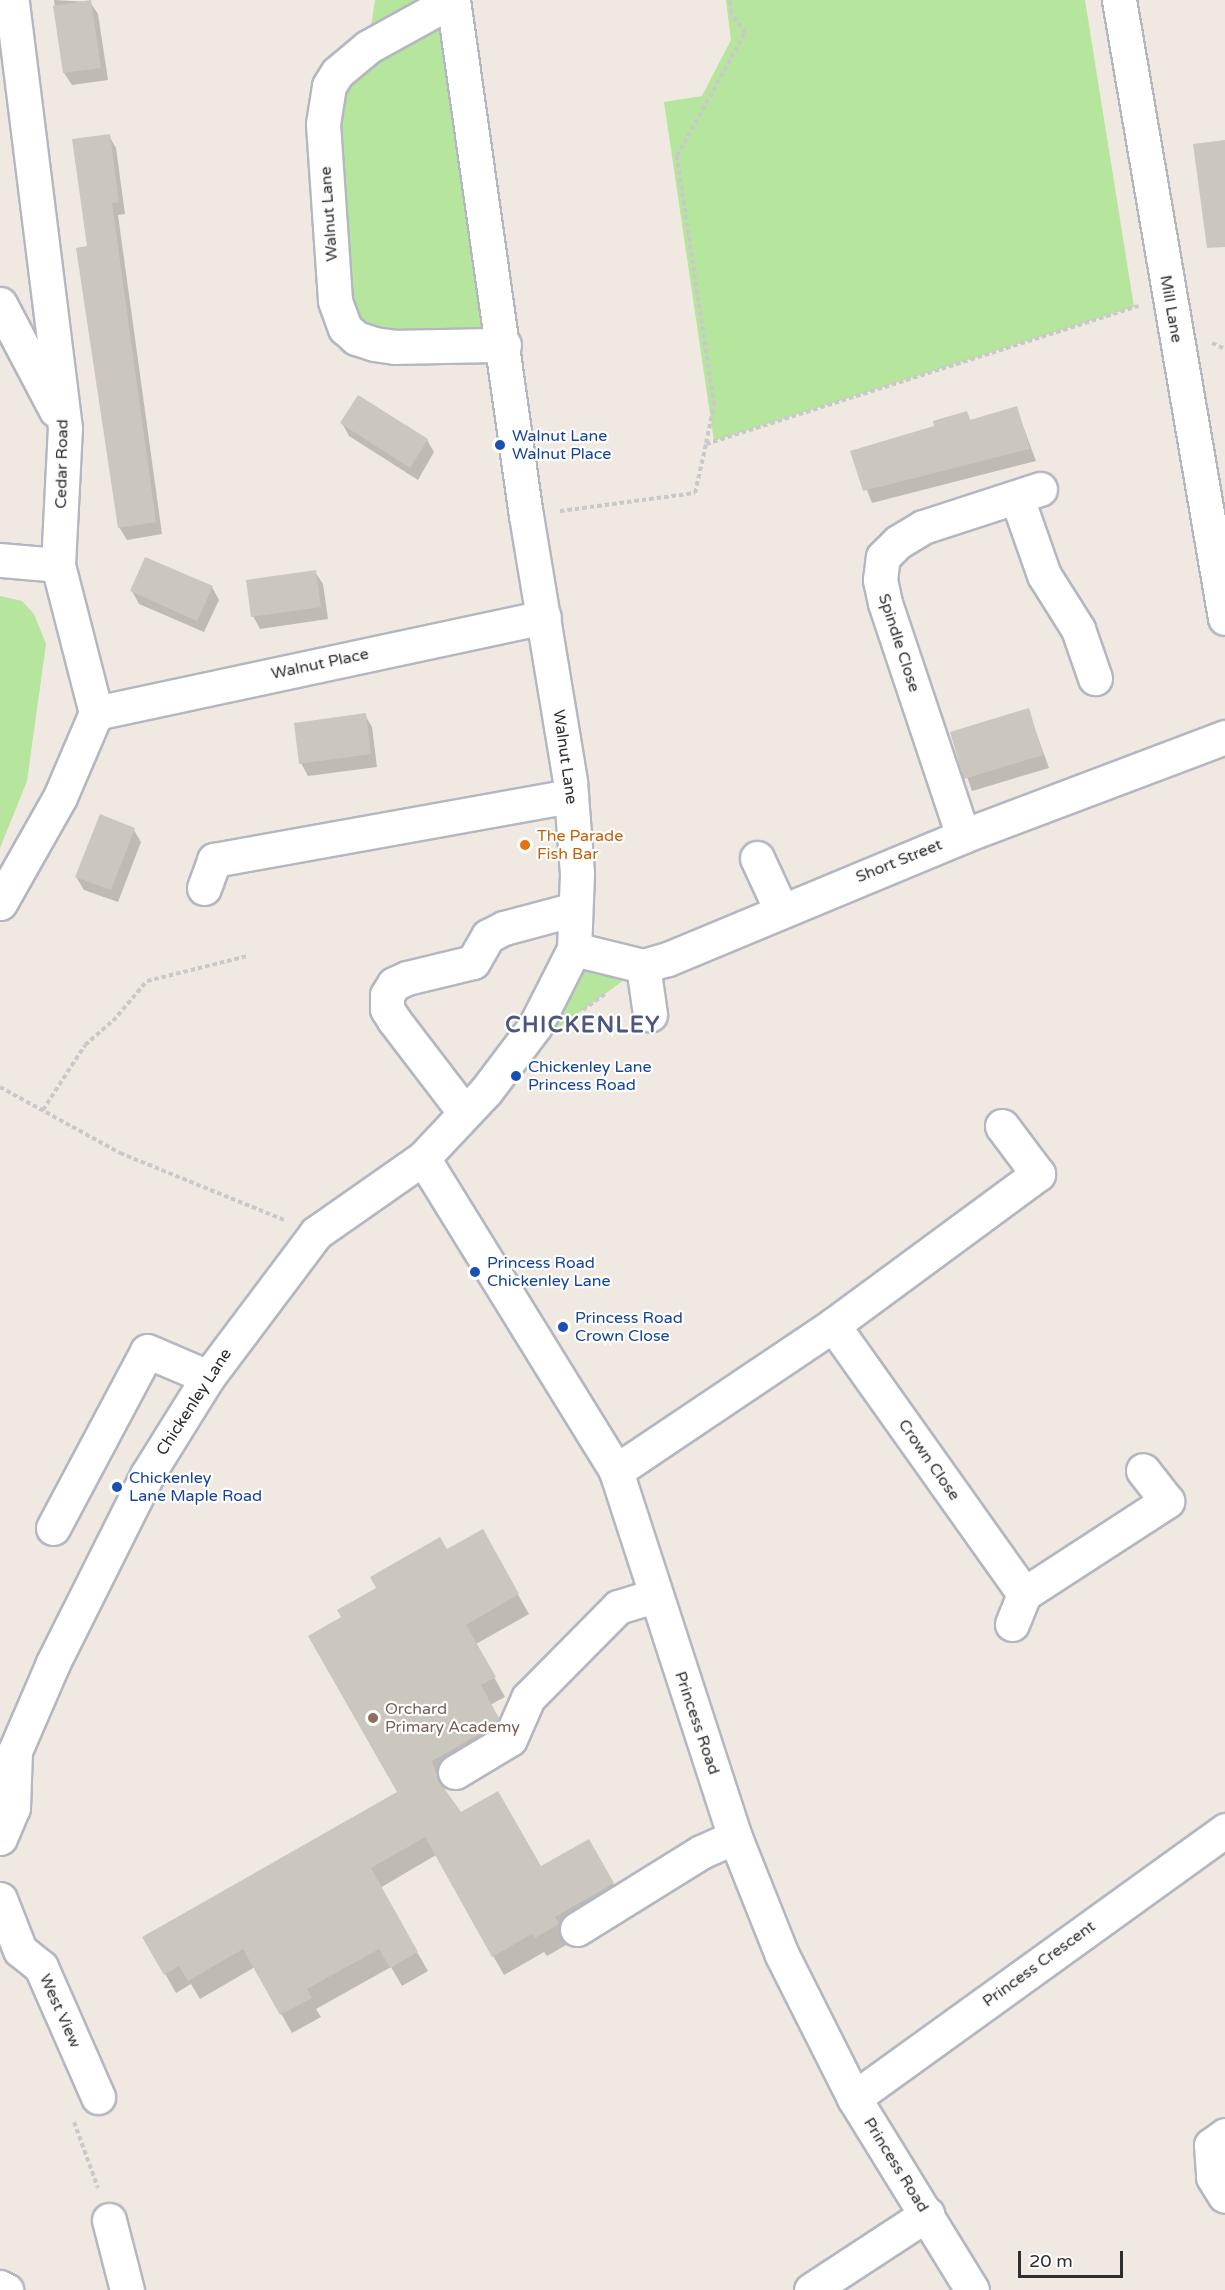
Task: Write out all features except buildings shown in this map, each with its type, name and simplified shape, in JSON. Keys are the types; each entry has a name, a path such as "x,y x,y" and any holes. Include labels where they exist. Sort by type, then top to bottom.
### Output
{"street":[{"name":"Cedar Road","path":"12,0 65,428 58,565 96,713"},
{"name":"Walnut Lane","path":"423,1158 465,1113 534,1026 573,950 577,873 571,796 544,616 526,516 504,345 453,0 368,47 336,73 329,86 323,124 335,301 345,328 356,338 374,344 395,347 504,345"},
{"name":"Mill Lane","path":"1119,0 1225,618"},
{"path":"0,304 65,428"},
{"name":"Spindle Close","path":"963,836 885,603 880,580 883,557 898,542 923,527 1029,494 1044,575 1078,629 1095,678"},
{"path":"0,561 58,565"},
{"name":"Walnut Place","path":"96,713 544,616"},
{"path":"0,903 60,797 96,713"},
{"name":"Short Street","path":"644,966 668,959 963,836 1225,737"},
{"path":"204,888 214,860 571,796"},
{"path":"757,858 781,910"},
{"path":"465,1113 387,1009 387,995 394,984 407,978 473,962 488,936 504,928 575,909"},
{"path":"573,950 644,966 650,1014"},
{"path":"616,1471 833,1325 1038,1174 1002,1126"},
{"name":"Chickenley Lane","path":"0,1838 13,1808 8,1748 147,1475 208,1377 316,1233 423,1158"},
{"name":"Princess Road","path":"423,1158 616,1471 654,1596 735,1837 782,1955 854,2098 972,2290"},
{"name":"Crown Close","path":"833,1325 1024,1594"},
{"path":"53,1528 147,1351 208,1377"},
{"path":"1011,1624 1024,1594 1167,1501 1143,1470"},
{"path":"455,1772 510,1739 528,1698 618,1607 654,1596"},
{"name":"Princess Crescent","path":"854,2098 1225,1830"},
{"path":"577,1929 701,1852 735,1837"},
{"name":"West View","path":"0,1899 20,1950 41,1967 98,2097"},
{"path":"1225,2135 1211,2145 1213,2177 1225,2196"},
{"path":"822,2287 927,2214"},
{"path":"109,2220 128,2290"},
{"path":"0,2287 6,2290"}],"path":[{"path":"526,516 695,493 714,405 676,156 745,33 731,13 730,0"},
{"path":"706,444 1169,296"},
{"path":"43,1110 85,1045 113,1021 147,981 247,956"},
{"path":"0,1087 120,1154 316,1233"}],"green space":[{"path":"375,0 453,0 504,345 345,328 337,73 368,47"},
{"path":"726,0 1085,0 1134,307 714,441 664,102 702,96 731,40"},
{"path":"0,596 22,601 34,614 46,644 27,781 0,848"},
{"path":"574,949 643,966 505,1067"}],"place":[{"name":"Walnut Lane Walnut Place","path":"500,445"},
{"name":"The Parade Fish Bar","path":"525,845"},
{"name":"Chickenley Lane Princess Road","path":"516,1076"},
{"name":"Princess Road Chickenley Lane","path":"475,1272"},
{"name":"Princess Road Crown Close","path":"563,1327"},
{"name":"Chickenley Lane Maple Road","path":"117,1487"},
{"name":"Orchard Primary Academy","path":"373,1718"}],"district":[{"name":"CHICKENLEY","path":"583,1026"}]}
